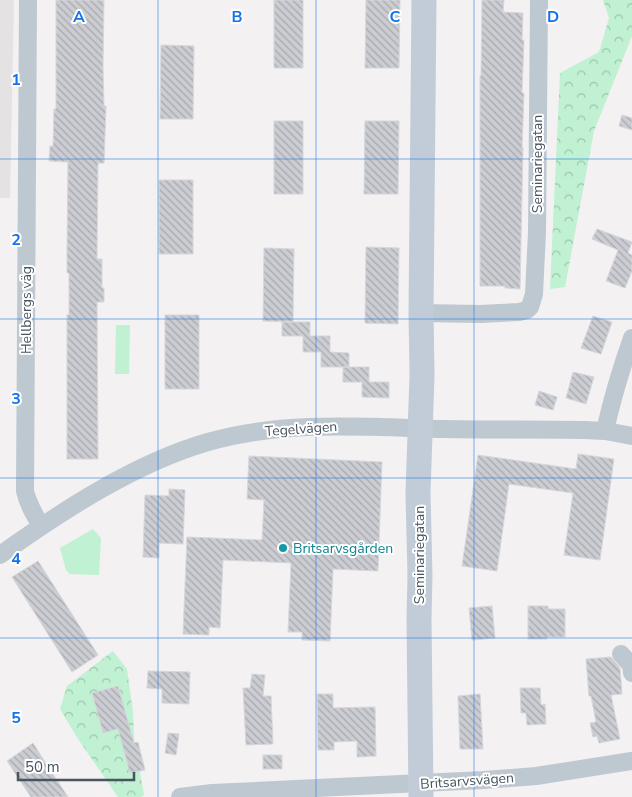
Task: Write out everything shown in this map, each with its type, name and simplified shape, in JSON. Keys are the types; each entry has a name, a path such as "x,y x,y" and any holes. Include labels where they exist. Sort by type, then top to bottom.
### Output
{"street":[{"name":"Hellbergs väg","path":"28,0 25,491 28,502 41,526"},
{"name":"Seminariegatan","path":"421,790 418,493 421,428 424,0"},
{"name":"Seminariegatan","path":"421,313 480,314 519,312 530,307 534,294 537,250 538,0"},
{"path":"605,431 621,368 632,338"},
{"name":"Tegelvägen","path":"0,555 41,526 112,483 146,466 210,441 245,433 291,428 357,425 446,429 605,431 632,436"},
{"path":"621,654 631,665 632,673"},
{"name":"Britsarvsvägen","path":"180,797 212,793 421,790 536,776 632,761"}],"shaded area":[{"path":"0,0 14,0 10,198 0,198"}],"green space":[{"path":"603,0 632,0 632,36 594,131 565,287 550,289 560,73 599,52 609,18"},
{"path":"116,325 130,325 129,374 115,374"},
{"path":"93,529 101,538 99,575 70,574 66,570 60,548"},
{"path":"113,651 127,669 133,712 134,737 144,795 141,797 118,797 60,709 67,686"}],"building":[{"path":"56,0 104,0 103,67 104,106 106,106 104,163 98,163 97,259 102,259 104,302 97,302 98,459 67,459 67,315 69,315 69,273 67,273 68,162 49,161 50,146 53,146 54,109 56,109"},
{"path":"274,0 303,0 303,68 274,68"},
{"path":"366,0 400,0 399,68 365,68"},
{"path":"482,0 504,0 503,12 523,13 522,93 524,93 520,289 505,288 505,286 480,286"},
{"path":"161,45 194,46 193,119 160,119"},
{"path":"622,115 632,118 632,130 619,126"},
{"path":"274,121 303,121 303,194 274,194"},
{"path":"365,121 399,121 398,194 364,194"},
{"path":"159,180 193,180 193,254 159,254"},
{"path":"597,229 632,242 628,253 632,255 632,271 625,288 606,281 618,250 592,239"},
{"path":"366,247 399,248 398,324 365,323"},
{"path":"264,248 294,249 293,322 263,321"},
{"path":"165,315 199,315 199,389 165,389"},
{"path":"593,316 612,322 601,354 581,348"},
{"path":"282,322 310,322 310,336 330,336 330,352 349,353 349,367 321,367 321,352 303,352 303,336 282,336"},
{"path":"343,367 369,367 369,382 389,382 389,398 362,397 362,382 343,382"},
{"path":"573,372 594,377 586,404 566,398"},
{"path":"539,391 557,397 553,410 535,405"},
{"path":"578,454 614,459 600,560 564,555 573,493 509,484 497,571 462,566 478,455 576,469"},
{"name":"Britsarvsgården","path":"249,456 382,462 378,571 333,569 330,641 302,640 302,632 288,632 291,563 223,560 220,628 209,627 209,635 183,634 187,537 262,540 264,500 247,499"},
{"path":"169,489 185,490 183,544 159,543 159,558 143,557 145,495 169,496"},
{"path":"38,561 98,655 72,672 12,577"},
{"path":"492,606 495,638 472,640 469,608"},
{"path":"528,606 548,606 548,609 565,609 565,637 528,639"},
{"path":"611,657 620,668 622,694 611,695 620,739 599,743 597,736 593,737 590,723 596,722 591,696 589,696 586,659"},
{"path":"148,671 190,672 189,704 162,703 162,689 147,688"},
{"path":"252,674 265,675 263,696 271,696 273,744 246,745 243,688 250,688"},
{"path":"118,686 134,743 138,742 145,770 130,773 118,729 103,733 92,693"},
{"path":"520,688 540,688 541,705 545,704 546,724 527,725 526,713 521,713"},
{"path":"317,694 333,694 333,708 375,707 376,756 357,757 357,741 334,742 334,750 318,750"},
{"path":"480,694 483,749 460,749 458,696"},
{"path":"168,733 179,734 176,755 165,753"},
{"path":"33,743 68,797 31,797 7,761"},
{"path":"263,755 282,755 282,769 263,769"}],"place":[{"name":"Britsarvsgården","path":"283,548"}]}
